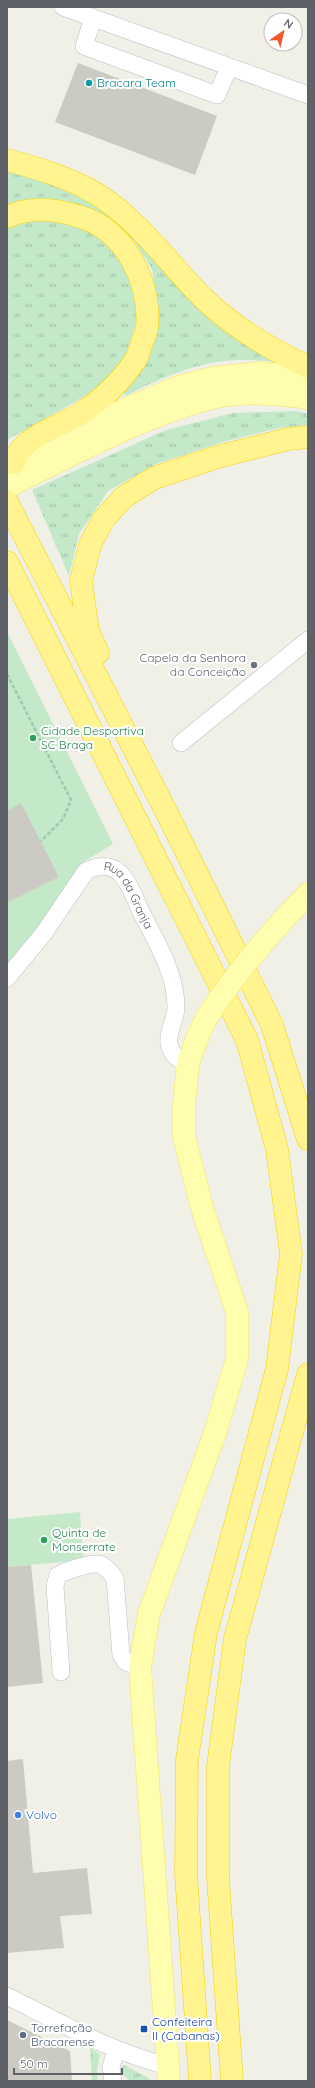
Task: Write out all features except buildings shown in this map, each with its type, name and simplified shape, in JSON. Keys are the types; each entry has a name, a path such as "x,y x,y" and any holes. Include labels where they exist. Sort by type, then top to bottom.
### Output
{"highway":[{"path":"7,160 51,172 95,193 126,216 159,248 204,299 236,326 273,350 308,367"},
{"path":"7,217 15,214 47,209 82,217 112,234 133,261 145,292 146,329 136,361 114,388 80,414 26,442 17,453 11,465"},
{"path":"170,819 165,793 112,687 88,631 81,581 90,545 103,520 124,497 154,478 217,457 288,439 308,437"},
{"path":"7,502 170,819 272,1025 308,1139"},
{"path":"7,562 247,1040 277,1149 291,1254 277,1369 206,1633 186,1760 186,1874 200,2081"},
{"path":"232,2081 218,1878 218,1766 235,1639 308,1374"}],"main road":[{"path":"11,465 112,415 178,387 213,378 260,373 308,377"},
{"path":"7,487 147,420 209,399 262,393 308,398"},
{"path":"168,2074 140,1667 149,1614 215,1434 236,1359 237,1312 203,1211 184,1137 184,1105 188,1063 207,1017 228,985 249,957 308,894"}],"street":[{"path":"63,7 308,96"},
{"path":"93,18 84,46 217,95 229,67"},
{"path":"181,743 308,640"},
{"name":"Rua da Granja","path":"7,978 44,933 86,871 95,867 106,866 119,872 130,888 170,975 176,1007 168,1041 171,1050 177,1059 188,1063"},
{"path":"61,1672 55,1586 58,1575 66,1570 98,1564 108,1570 115,1578 121,1655 126,1662 140,1667"},
{"path":"7,1996 116,2050 142,2060 168,2074"},
{"path":"113,2081 111,2067 116,2050"}],"path":[{"path":"7,674 71,800 63,819 41,841"}],"green space":[{"path":"7,166 85,195 280,362 242,360 207,364 170,375 126,396 121,390 155,335 157,304 152,269 135,242 103,214 67,201 41,198 7,205"},
{"path":"51,218 95,233 124,260 135,285 136,323 124,360 104,383 75,402 7,440 7,228 22,222"},
{"path":"296,411 308,414 308,425 279,428 223,442 156,464 108,491 79,534 69,576 32,490 166,430 233,413"},
{"name":"Cidade Desportiva SC Braga","path":"7,632 113,844 85,861 72,883 7,973"},
{"name":"Quinta de Monserrate","path":"80,1512 83,1560 7,1567 7,1519"},
{"path":"90,2048 100,2054 97,2070 98,2081 92,2081"},
{"path":"124,2065 147,2077 151,2081 130,2081 121,2073 120,2069"}],"place":[{"name":"Bracara Team","path":"89,83"},
{"name":"Capela da Senhora da Conceição","path":"254,665"},
{"name":"Cidade Desportiva SC Braga","path":"33,738"},
{"name":"Quinta de Monserrate","path":"44,1540"},
{"name":"Volvo","path":"18,1815"},
{"name":"Confeiteira II (Cabanas)","path":"144,2029"},
{"name":"Torrefação Bracarense","path":"23,2035"}]}
